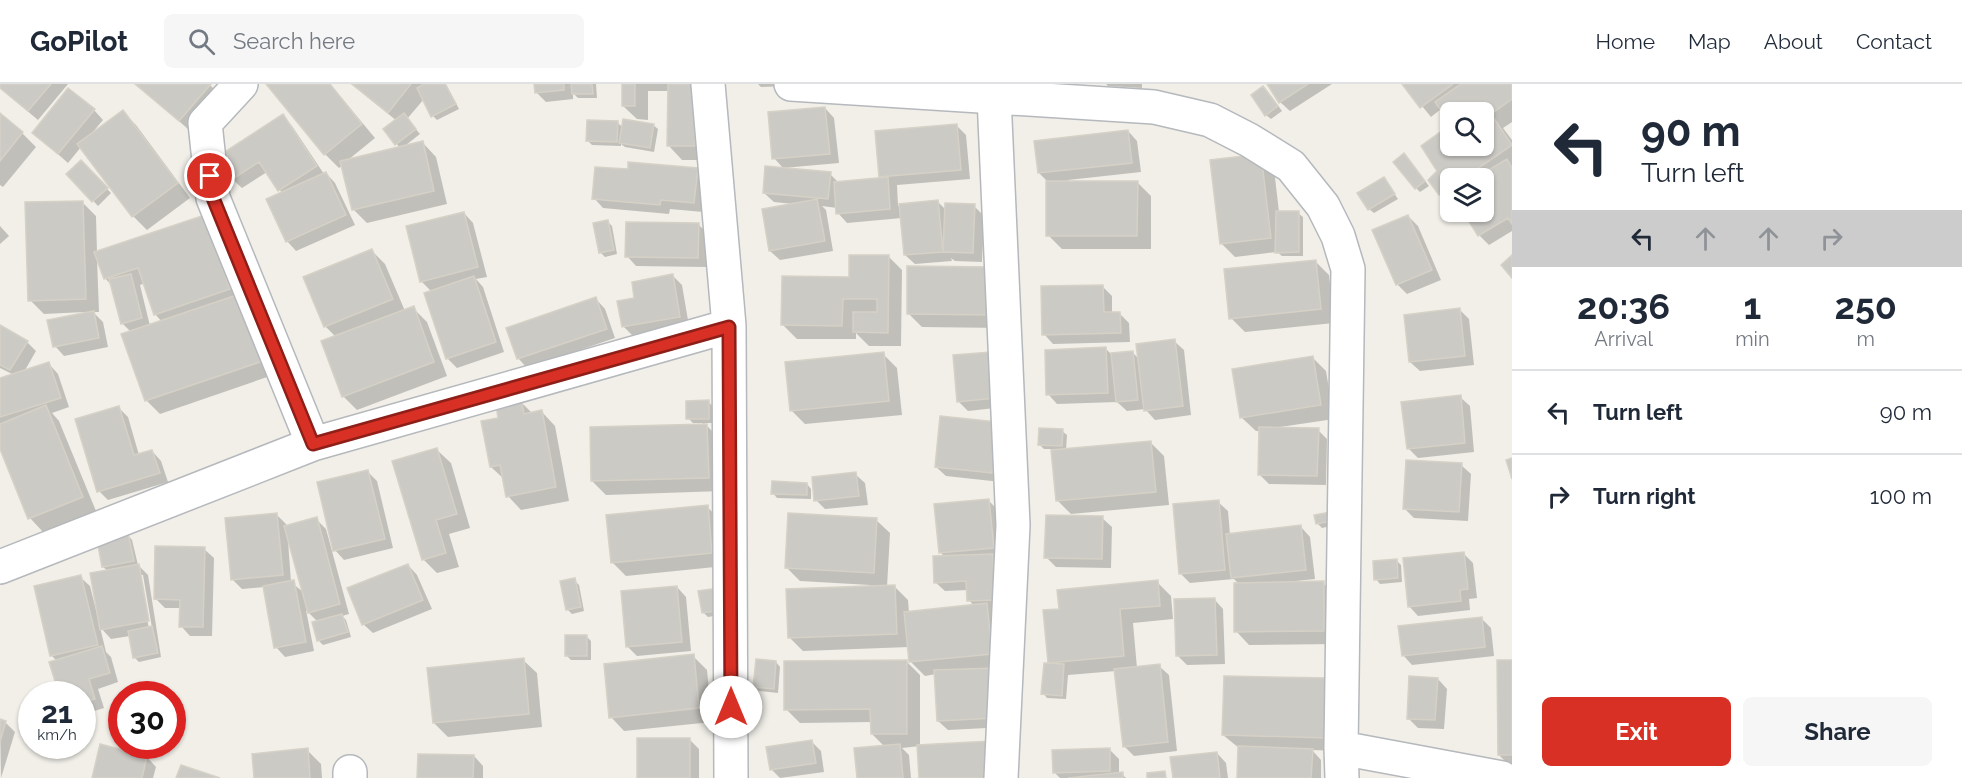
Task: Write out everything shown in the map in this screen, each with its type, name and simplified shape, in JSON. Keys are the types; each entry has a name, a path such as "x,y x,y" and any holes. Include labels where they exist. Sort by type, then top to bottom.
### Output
{"street":[{"path":"241,84 205,123 213,198 313,444"},
{"path":"708,84 729,327 731,778"},
{"path":"791,84 1154,107 1210,120 1249,140 1291,166 1323,206 1338,236 1348,269 1341,763 1502,778"},
{"path":"994,96 1012,525 1001,778"},
{"path":"0,567 313,444 729,327"}],"building":[{"path":"0,84 51,84 28,111 0,88"},
{"path":"135,84 211,84 179,121"},
{"path":"266,84 330,84 362,124 324,155"},
{"path":"352,84 411,84 388,113"},
{"path":"424,84 445,84 456,104 431,117 417,88"},
{"path":"534,84 564,84 564,90 535,93"},
{"path":"571,84 592,84 593,94 572,94"},
{"path":"622,84 635,84 635,106 622,106"},
{"path":"668,84 696,84 695,146 667,146"},
{"path":"1267,84 1308,84 1279,103"},
{"path":"1402,84 1453,84 1420,108"},
{"path":"1461,84 1512,84 1512,99 1494,112 1494,102 1440,102 1440,110 1435,102"},
{"path":"1263,86 1278,106 1265,116 1251,95"},
{"path":"68,88 95,109 58,154 32,133"},
{"path":"825,107 830,154 772,159 768,112"},
{"path":"123,110 178,183 132,217 77,144"},
{"path":"0,113 23,132 0,161"},
{"path":"404,113 416,129 395,145 383,129"},
{"path":"283,114 317,166 278,191 259,162 231,180 217,157"},
{"path":"1494,118 1512,145 1479,168 1440,168 1439,195 1428,180 1437,171 1421,146 1440,132 1440,156 1494,156"},
{"path":"623,119 654,124 650,148 619,143"},
{"path":"587,120 618,121 617,142 586,141"},
{"path":"957,124 961,170 879,177 875,131"},
{"path":"1128,130 1132,163 1038,173 1034,141"},
{"path":"423,141 434,191 352,210 340,161"},
{"path":"1404,153 1425,181 1415,189 1393,162"},
{"path":"1261,154 1271,238 1220,244 1210,160"},
{"path":"1507,159 1512,168 1512,224 1508,218 1478,236 1469,222 1494,222 1494,168 1492,168"},
{"path":"81,160 108,188 92,202 66,174"},
{"path":"628,162 698,168 694,203 661,200 660,205 592,199 595,167 628,169"},
{"path":"765,166 831,172 828,199 763,193"},
{"path":"326,172 346,215 286,242 266,199"},
{"path":"888,177 890,209 836,214 834,182"},
{"path":"1384,177 1395,194 1368,210 1357,193"},
{"path":"1046,181 1138,181 1137,236 1046,236"},
{"path":"817,199 825,241 769,251 762,209"},
{"path":"938,200 943,252 904,255 899,204"},
{"path":"83,201 86,299 28,301 25,202"},
{"path":"945,203 975,204 973,253 943,252"},
{"path":"1276,211 1299,211 1299,252 1275,253"},
{"path":"464,212 478,267 420,282 406,226"},
{"path":"205,215 230,289 154,315 138,268 104,279 94,252"},
{"path":"1408,215 1432,270 1396,285 1372,230"},
{"path":"608,220 614,250 599,253 593,223"},
{"path":"626,222 699,223 698,258 625,257"},
{"path":"372,249 393,299 324,327 303,277"},
{"path":"849,255 889,255 888,333 853,332 853,312 877,312 877,299 843,299 842,326 781,325 782,276 849,277"},
{"path":"1512,255 1512,278 1501,265"},
{"path":"1316,260 1321,309 1229,319 1224,269"},
{"path":"907,266 992,267 991,315 907,314"},
{"path":"131,274 142,318 121,324 109,279"},
{"path":"673,274 680,317 622,327 617,301 634,298 632,282"},
{"path":"474,276 496,342 446,359 424,293"},
{"path":"1103,285 1104,312 1120,312 1121,333 1042,335 1041,286"},
{"path":"240,294 263,361 145,401 121,334"},
{"path":"596,297 607,329 517,359 506,328"},
{"path":"414,306 434,362 342,397 321,341"},
{"path":"1460,308 1465,356 1409,362 1404,315"},
{"path":"94,311 99,338 53,347 47,320"},
{"path":"0,325 28,341 10,370 0,365"},
{"path":"1175,339 1183,406 1144,411 1136,344"},
{"path":"1106,347 1108,393 1046,395 1045,350"},
{"path":"1133,351 1138,400 1116,402 1111,353"},
{"path":"884,352 889,401 790,411 785,362"},
{"path":"991,352 995,398 957,402 953,355"},
{"path":"1313,356 1321,405 1240,418 1232,369"},
{"path":"49,362 61,398 0,417 0,378"},
{"path":"1461,395 1465,443 1407,449 1401,402"},
{"path":"521,399 524,414 542,410 556,487 506,497 500,465 490,467 481,421 498,418 496,404"},
{"path":"709,400 709,419 686,419 686,401"},
{"path":"46,405 83,497 28,519 0,449 0,424"},
{"path":"119,406 134,455 152,450 160,473 97,492 75,419"},
{"path":"940,416 997,422 992,473 935,467"},
{"path":"707,424 709,478 591,481 590,427"},
{"path":"1259,427 1319,428 1317,476 1258,475"},
{"path":"1039,428 1063,429 1062,446 1038,445"},
{"path":"1151,441 1156,492 1056,501 1051,450"},
{"path":"437,448 457,514 436,520 446,553 422,560 392,461"},
{"path":"1512,458 1512,479 1506,460"},
{"path":"1406,460 1462,463 1459,512 1403,509"},
{"path":"368,470 385,539 333,551 317,482"},
{"path":"856,472 859,496 814,501 812,477"},
{"path":"772,481 807,483 807,495 771,494"},
{"path":"989,499 994,548 939,553 934,504"},
{"path":"1219,500 1225,570 1179,574 1173,504"},
{"path":"708,505 712,553 611,563 606,515"},
{"path":"1330,512 1332,521 1316,524 1314,515"},
{"path":"277,513 283,575 231,580 225,518"},
{"path":"788,513 877,518 874,573 785,568"},
{"path":"1046,515 1103,516 1102,559 1044,558"},
{"path":"317,517 340,604 308,613 284,526"},
{"path":"1301,525 1306,570 1231,578 1226,534"},
{"path":"128,533 134,561 102,567 97,540"},
{"path":"155,546 205,547 203,627 179,627 180,600 154,599"},
{"path":"1464,552 1468,589 1460,590 1461,601 1408,607 1403,558"},
{"path":"993,554 995,600 967,601 966,581 934,583 933,556"},
{"path":"1397,559 1398,578 1374,580 1373,561"},
{"path":"139,564 149,621 100,630 90,573"},
{"path":"408,564 423,600 362,625 347,588"},
{"path":"81,575 98,645 50,656 34,586"},
{"path":"575,578 581,607 566,610 560,581"},
{"path":"294,580 306,642 274,648 263,586"},
{"path":"1158,580 1160,606 1120,609 1124,656 1048,663 1043,610 1059,609 1057,590"},
{"path":"1324,581 1324,631 1234,632 1234,583"},
{"path":"895,585 897,634 788,638 786,589"},
{"path":"677,586 682,642 626,647 621,591"},
{"path":"719,588 723,610 702,613 698,591"},
{"path":"1215,598 1217,655 1176,656 1174,599"},
{"path":"987,603 992,654 909,662 904,612"},
{"path":"342,614 348,632 317,641 312,622"},
{"path":"1482,617 1485,647 1402,656 1398,626"},
{"path":"152,626 158,653 133,658 128,631"},
{"path":"565,635 587,635 587,656 565,656"},
{"path":"102,646 110,673 89,679 90,681 55,681 49,662"},
{"path":"694,654 699,708 609,718 604,664"},
{"path":"524,658 529,714 433,723 427,668"},
{"path":"756,659 776,661 774,689 753,687"},
{"path":"907,660 907,734 871,734 870,709 784,710 784,661"},
{"path":"1497,660 1512,660 1512,755 1498,755"},
{"path":"1044,663 1064,664 1062,696 1041,694"},
{"path":"1160,664 1168,742 1123,747 1114,669"},
{"path":"995,668 997,718 937,721 934,670"},
{"path":"1224,676 1329,678 1327,738 1222,735"},
{"path":"1409,676 1438,678 1435,720 1407,719"},
{"path":"0,719 6,721 0,742"},
{"path":"637,738 690,738 690,778 637,778"},
{"path":"812,740 816,763 770,770 766,747"},
{"path":"992,741 994,778 919,778 917,745"},
{"path":"100,744 108,746 108,759 146,759 142,778 92,778"},
{"path":"900,744 903,778 857,778 854,748"},
{"path":"1238,746 1313,749 1311,778 1237,778"},
{"path":"308,748 310,778 254,778 252,754"},
{"path":"1110,748 1110,771 1053,773 1052,750"},
{"path":"1217,752 1220,778 1173,778 1170,757"},
{"path":"418,754 474,755 473,778 417,778"},
{"path":"181,765 220,778 176,778"},
{"path":"1165,771 1166,778 1147,778 1147,773"},
{"path":"1123,772 1123,778 1068,778"}],"route":[{"path":"210,176 213,198 313,444 729,327 731,707"}]}
